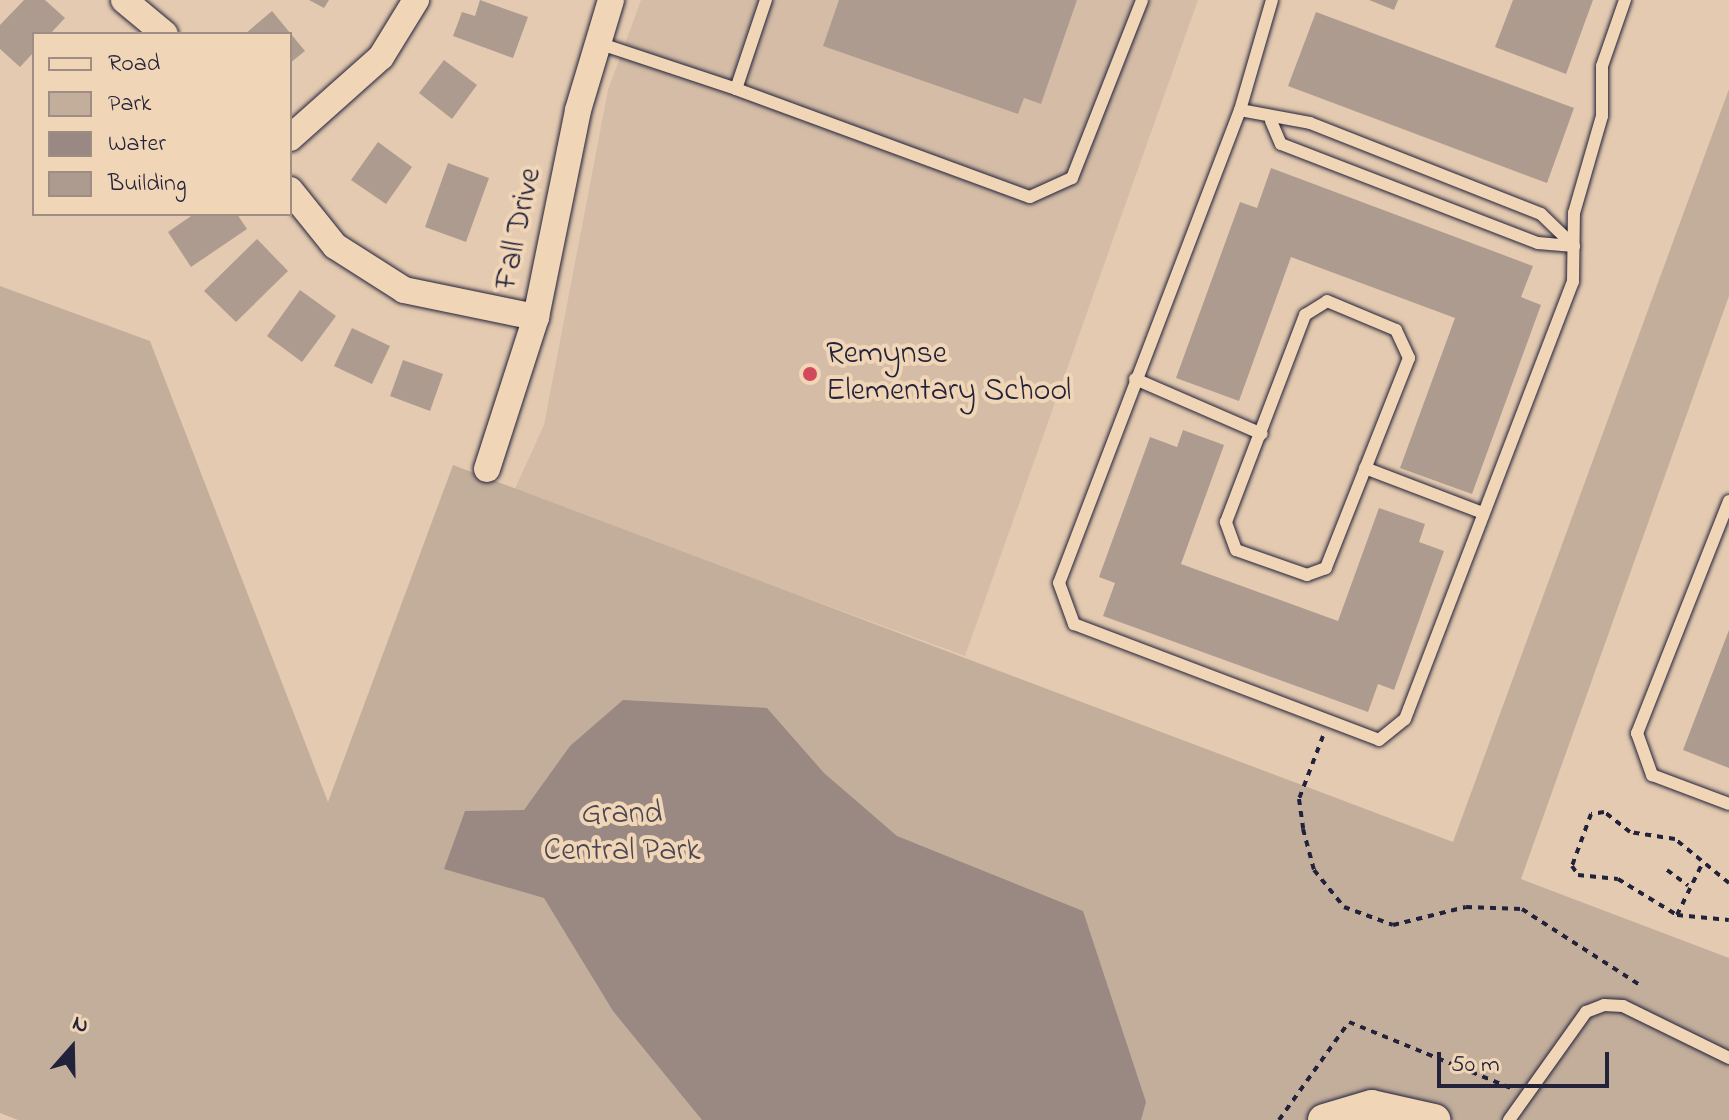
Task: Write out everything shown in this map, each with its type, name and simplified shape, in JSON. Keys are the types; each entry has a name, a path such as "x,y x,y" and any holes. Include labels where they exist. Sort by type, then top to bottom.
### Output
{"street":[{"path":"124,0 163,32"},
{"path":"292,136 381,57 416,0"},
{"name":"Fall Drive","path":"487,469 536,317 598,43 611,0"},
{"path":"292,192 335,246 404,290 536,317"},
{"path":"1324,1120 1372,1106 1434,1120"}],"lane":[{"path":"736,89 766,0"},
{"path":"598,43 736,89 1030,197 1072,178 1142,0"},
{"path":"1272,0 1240,110 1059,583 1074,624 1379,740 1405,719 1480,512 1573,282 1574,213 1602,116 1602,66 1625,0"},
{"path":"1240,110 1271,121 1310,123 1541,214 1574,246"},
{"path":"1271,121 1281,144 1538,243 1574,246"},
{"path":"1327,301 1396,330 1409,358 1326,568 1307,575 1236,550 1226,522 1262,434 1305,315 1327,301"},
{"path":"1135,379 1262,434"},
{"path":"1365,468 1480,512"},
{"path":"1729,501 1637,733 1652,775 1729,804"},
{"path":"1509,1120 1586,1012 1604,1005 1623,1006 1729,1058"}],"path":[{"path":"1329,721 1299,799 1314,870 1344,907 1393,925 1483,905 1522,909 1640,985"},
{"path":"1729,883 1675,839 1630,832 1604,812 1591,814 1573,858 1578,875 1618,879 1677,915 1729,920"},
{"path":"1677,915 1688,885 1703,862"},
{"path":"1667,870 1688,885"},
{"path":"1279,1120 1349,1022 1526,1095"}],"shaded area":[{"name":"Remynse Elementary School","path":"641,0 1198,0 965,656 514,491 544,425 608,90"}],"green space":[{"name":"Grand Central Park","path":"1729,89 1729,296 1521,879 1729,958 1729,1120 18,1120 0,1113 0,286 150,341 328,802 453,465 1453,842"}],"water":[{"path":"623,700 767,708 824,773 897,836 1083,911 1146,1102 1141,1120 702,1120 613,1011 544,898 444,869 465,811 524,810 570,746"}],"building":[{"path":"24,0 45,0 65,18 52,32 32,32 32,54 20,67 0,49 0,25"},
{"path":"309,0 329,0 324,8"},
{"path":"480,0 528,17 513,58 453,36 462,12 475,16"},
{"path":"839,0 1077,0 1041,104 1024,98 1018,114 823,46"},
{"path":"1369,0 1398,0 1394,10"},
{"path":"1513,0 1593,0 1566,74 1495,47"},
{"path":"272,11 289,32 247,32"},
{"path":"1316,12 1574,108 1547,183 1288,86"},
{"path":"292,35 305,51 292,61"},
{"path":"444,60 477,85 452,119 419,93"},
{"path":"378,142 412,167 386,204 351,180"},
{"path":"448,163 489,178 466,242 425,227"},
{"path":"1271,168 1533,266 1521,297 1541,305 1472,494 1400,468 1455,318 1291,257 1239,401 1176,378 1240,202 1257,208"},
{"path":"191,216 238,216 247,229 191,267 168,232"},
{"path":"257,239 288,271 236,322 204,291"},
{"path":"300,290 336,316 302,362 267,336"},
{"path":"352,328 390,346 372,384 334,366"},
{"path":"403,360 443,374 430,411 390,396"},
{"path":"1183,430 1224,445 1181,564 1338,621 1379,508 1425,524 1419,542 1444,551 1394,690 1378,684 1368,712 1103,616 1115,583 1099,577 1150,437 1177,447"},
{"path":"1729,630 1729,768 1683,750"}],"place":[{"name":"Remynse Elementary School","path":"810,374"}]}
